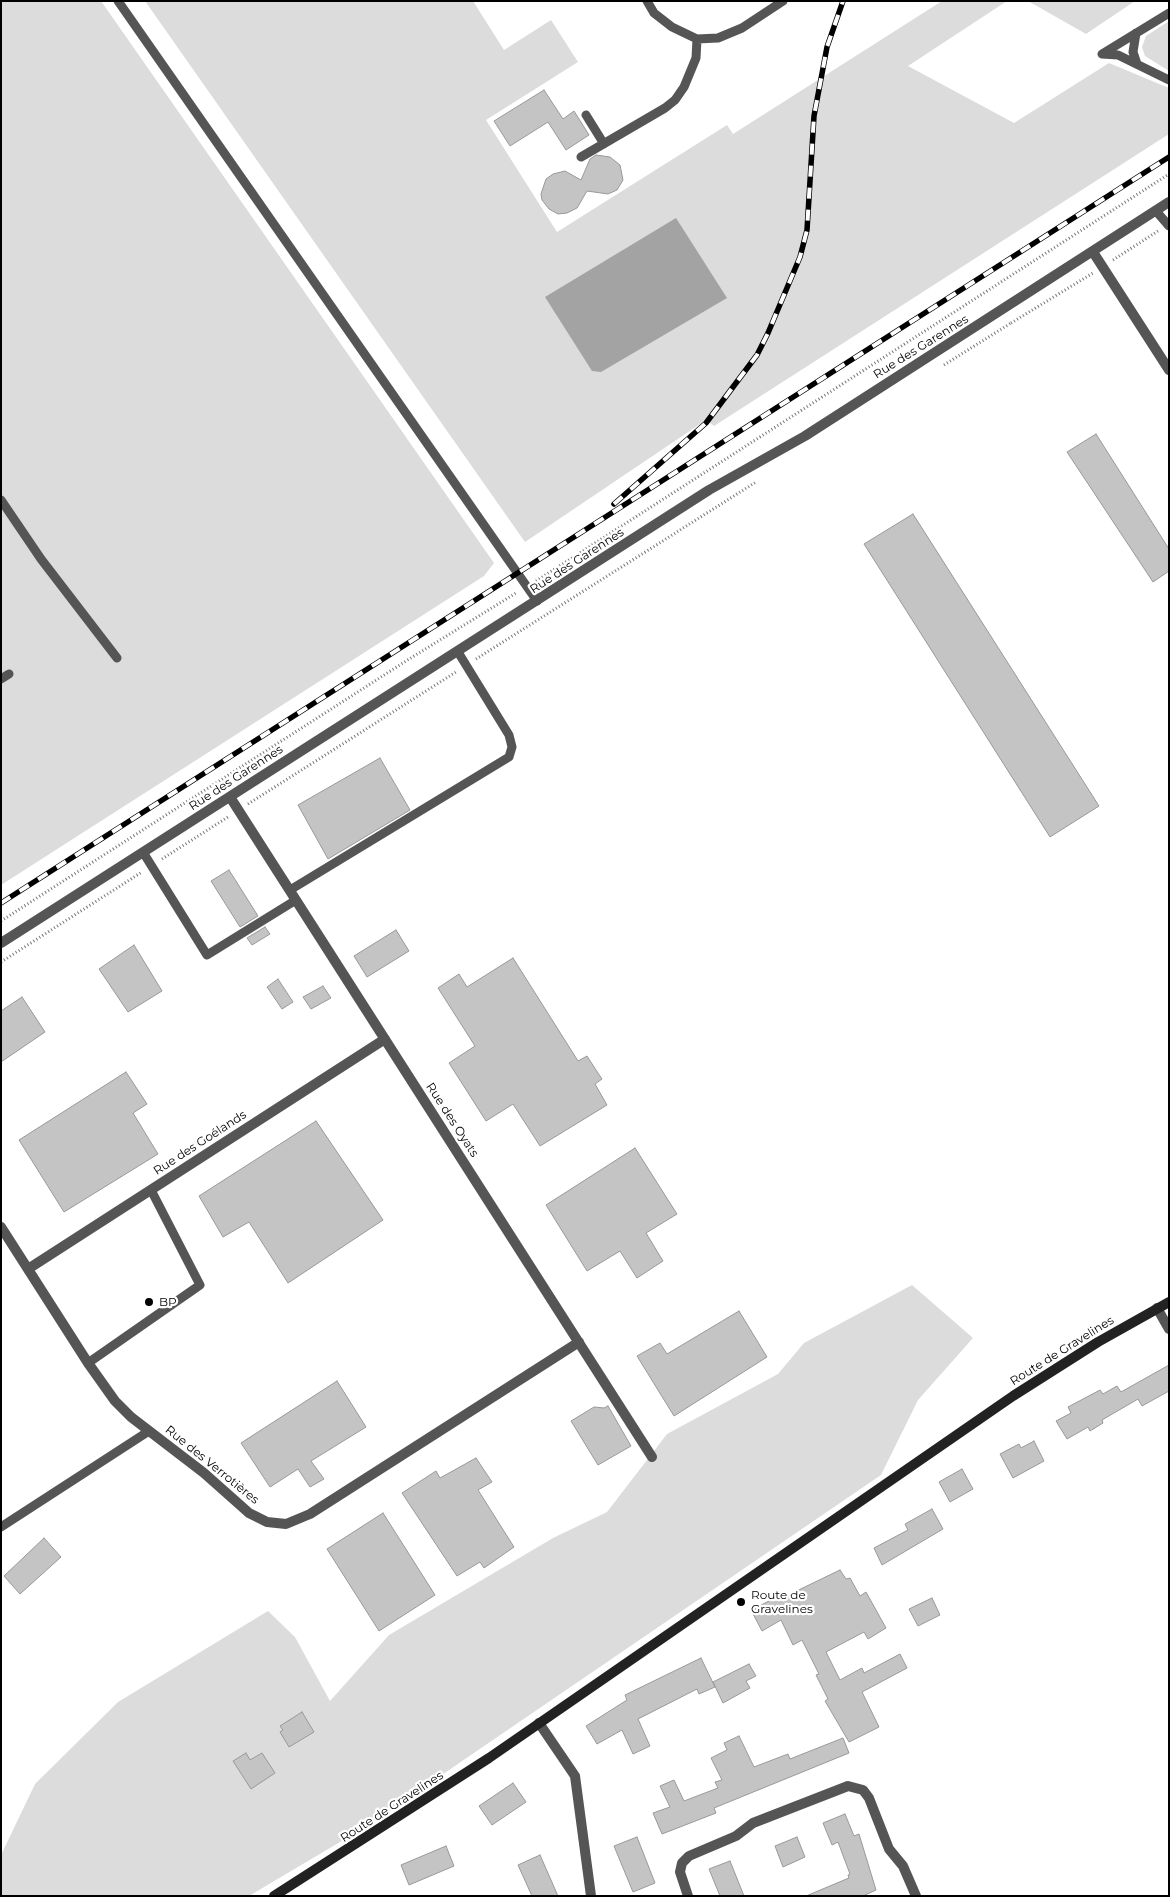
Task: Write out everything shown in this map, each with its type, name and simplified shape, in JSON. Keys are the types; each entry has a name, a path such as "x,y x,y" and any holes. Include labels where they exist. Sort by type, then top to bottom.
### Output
{"main road":[{"name":"Route de Gravelines","path":"274,1896 407,1812 539,1723 1013,1396 1098,1342 1169,1302"}],"street":[{"name":"Rue des Garennes","path":"1,943 709,490 805,436 1169,202"},
{"path":"1093,252 1169,370"},
{"name":"Rue des Oyats","path":"230,797 652,1457"},
{"name":"Rue des Goélands","path":"28,1269 385,1039"},
{"name":"Rue des Verrotières","path":"1,1227 88,1363 122,1409 204,1473 250,1512 267,1522 286,1524 310,1514 579,1342"},
{"path":"1157,1308 1169,1329"},
{"path":"539,1723 575,1776 591,1896"},
{"path":"688,1896 680,1872 682,1863 689,1856 736,1836 753,1823 848,1786 863,1790 870,1798 889,1849 903,1866 916,1896"}],"lane":[{"path":"118,1 537,601"},
{"path":"646,1 654,13 672,27 697,39 718,38 742,28 783,1"},
{"path":"1169,12 1102,54 1118,55 1169,80"},
{"path":"1136,33 1133,52 1137,64"},
{"path":"581,157 665,108 674,100 684,87 696,58 697,39"},
{"path":"586,114 604,144"},
{"path":"1156,210 1169,226"},
{"path":"1,500 42,559 117,658"},
{"path":"290,890 509,757 512,747 508,735 458,652"},
{"path":"143,852 207,955 296,900"},
{"path":"88,1363 200,1285 150,1190"},
{"path":"1,1527 149,1431"}],"path":[{"path":"1,921 1169,174"},
{"path":"938,369 1011,323"},
{"path":"312,764 758,480"}],"shaded area":[{"path":"1,1 101,1 494,563 484,576 1,885"},
{"path":"145,1 473,1 504,50 551,20 578,62 486,120 557,232 727,125 733,134 942,1 1007,1 908,66 1014,123 1109,63 1169,88 1169,134 714,426 706,420 525,542"},
{"path":"1028,1 1135,1 1086,34"},
{"path":"1169,21 1169,71 1145,56 1142,47 1146,36"},
{"path":"676,218 727,298 601,372 592,371 545,297"},
{"path":"912,1285 973,1338 918,1400 881,1475 367,1826 249,1896 1,1896 1,1855 35,1784 118,1702 268,1611 295,1637 330,1701 389,1635 553,1538 607,1512 667,1434 778,1374 804,1343"}],"building":[{"path":"544,90 563,119 574,111 589,135 566,150 548,122 510,146 494,121"},
{"path":"596,155 610,157 620,165 623,180 617,190 608,194 587,191 577,208 567,213 558,214 549,209 542,200 541,194 546,179 553,174 565,171 581,180 590,159"},
{"path":"1096,434 1169,549 1169,571 1153,582 1067,452"},
{"path":"913,514 1099,806 1050,837 864,544"},
{"path":"380,758 410,810 328,859 298,805"},
{"path":"229,870 258,916 240,927 211,881"},
{"path":"265,927 270,934 252,945 247,938"},
{"path":"396,930 409,951 367,977 354,956"},
{"path":"134,945 162,991 128,1012 99,969"},
{"path":"513,958 578,1061 587,1056 602,1079 595,1084 607,1105 540,1146 513,1104 486,1121 449,1063 475,1046 438,988 459,974 467,987"},
{"path":"278,979 293,1002 282,1009 267,987"},
{"path":"323,986 331,998 311,1009 303,997"},
{"path":"22,997 45,1032 1,1062 1,1011"},
{"path":"126,1072 147,1104 133,1113 158,1154 64,1212 19,1140"},
{"path":"316,1121 383,1220 288,1283 249,1222 223,1237 199,1196"},
{"path":"635,1148 677,1214 646,1233 663,1261 637,1278 620,1251 587,1271 546,1205"},
{"path":"739,1311 767,1357 674,1416 637,1356 660,1343 667,1354"},
{"path":"1169,1365 1169,1391 1142,1406 1138,1399 1102,1420 1103,1423 1090,1431 1088,1427 1067,1439 1056,1421 1071,1413 1068,1407 1100,1390 1103,1394 1117,1386 1121,1392"},
{"path":"337,1381 366,1427 311,1461 324,1479 310,1487 298,1469 270,1487 241,1443"},
{"path":"608,1406 631,1446 598,1465 571,1421 594,1407 604,1408"},
{"path":"1034,1441 1044,1461 1013,1478 1000,1454 1019,1444 1021,1448"},
{"path":"476,1458 492,1482 478,1490 514,1547 484,1568 480,1562 457,1576 402,1493 436,1471 440,1478"},
{"path":"962,1469 973,1489 950,1502 939,1482"},
{"path":"932,1509 943,1529 882,1565 874,1548 908,1530 905,1524"},
{"path":"383,1513 435,1595 379,1631 327,1549"},
{"path":"44,1538 61,1557 20,1594 4,1576"},
{"path":"840,1570 846,1579 850,1578 860,1596 866,1592 886,1628 868,1639 864,1632 826,1652 840,1680 862,1668 864,1673 900,1654 907,1668 862,1692 879,1727 849,1742 825,1701 828,1699 816,1675 819,1674 802,1640 793,1645 781,1620 762,1631 751,1610 775,1598 782,1598"},
{"path":"932,1598 940,1615 918,1626 909,1609"},
{"path":"701,1658 715,1687 699,1694 697,1689 638,1719 650,1746 633,1754 622,1730 597,1744 586,1726 627,1700 625,1695"},
{"path":"749,1664 756,1676 746,1681 750,1688 723,1703 713,1682"},
{"path":"302,1712 314,1732 289,1747 280,1732 283,1730 280,1726"},
{"path":"739,1736 754,1767 788,1754 790,1759 843,1738 849,1753 714,1808 716,1813 662,1834 653,1813 670,1807 660,1786 674,1780 684,1801 718,1788 715,1782 722,1780 711,1758 727,1750 724,1743"},
{"path":"246,1753 250,1760 262,1753 275,1773 251,1789 233,1761"},
{"path":"513,1783 526,1802 492,1825 479,1806"},
{"path":"845,1814 854,1836 859,1834 876,1890 863,1896 806,1896 849,1878 848,1875 850,1874 838,1842 832,1845 823,1823"},
{"path":"637,1837 655,1883 633,1892 614,1846"},
{"path":"797,1837 805,1857 783,1867 775,1846"},
{"path":"446,1846 454,1866 409,1885 401,1865"},
{"path":"540,1855 558,1896 532,1896 518,1865"},
{"path":"730,1861 744,1896 720,1896 709,1869"}],"railway":[{"path":"614,504 706,423 757,355 768,333 800,257 807,230 814,116 827,47 843,1"},
{"path":"1,903 1169,157"}],"place":[{"name":"BP","path":"149,1302"},
{"name":"Route de Gravelines","path":"741,1602"}]}
